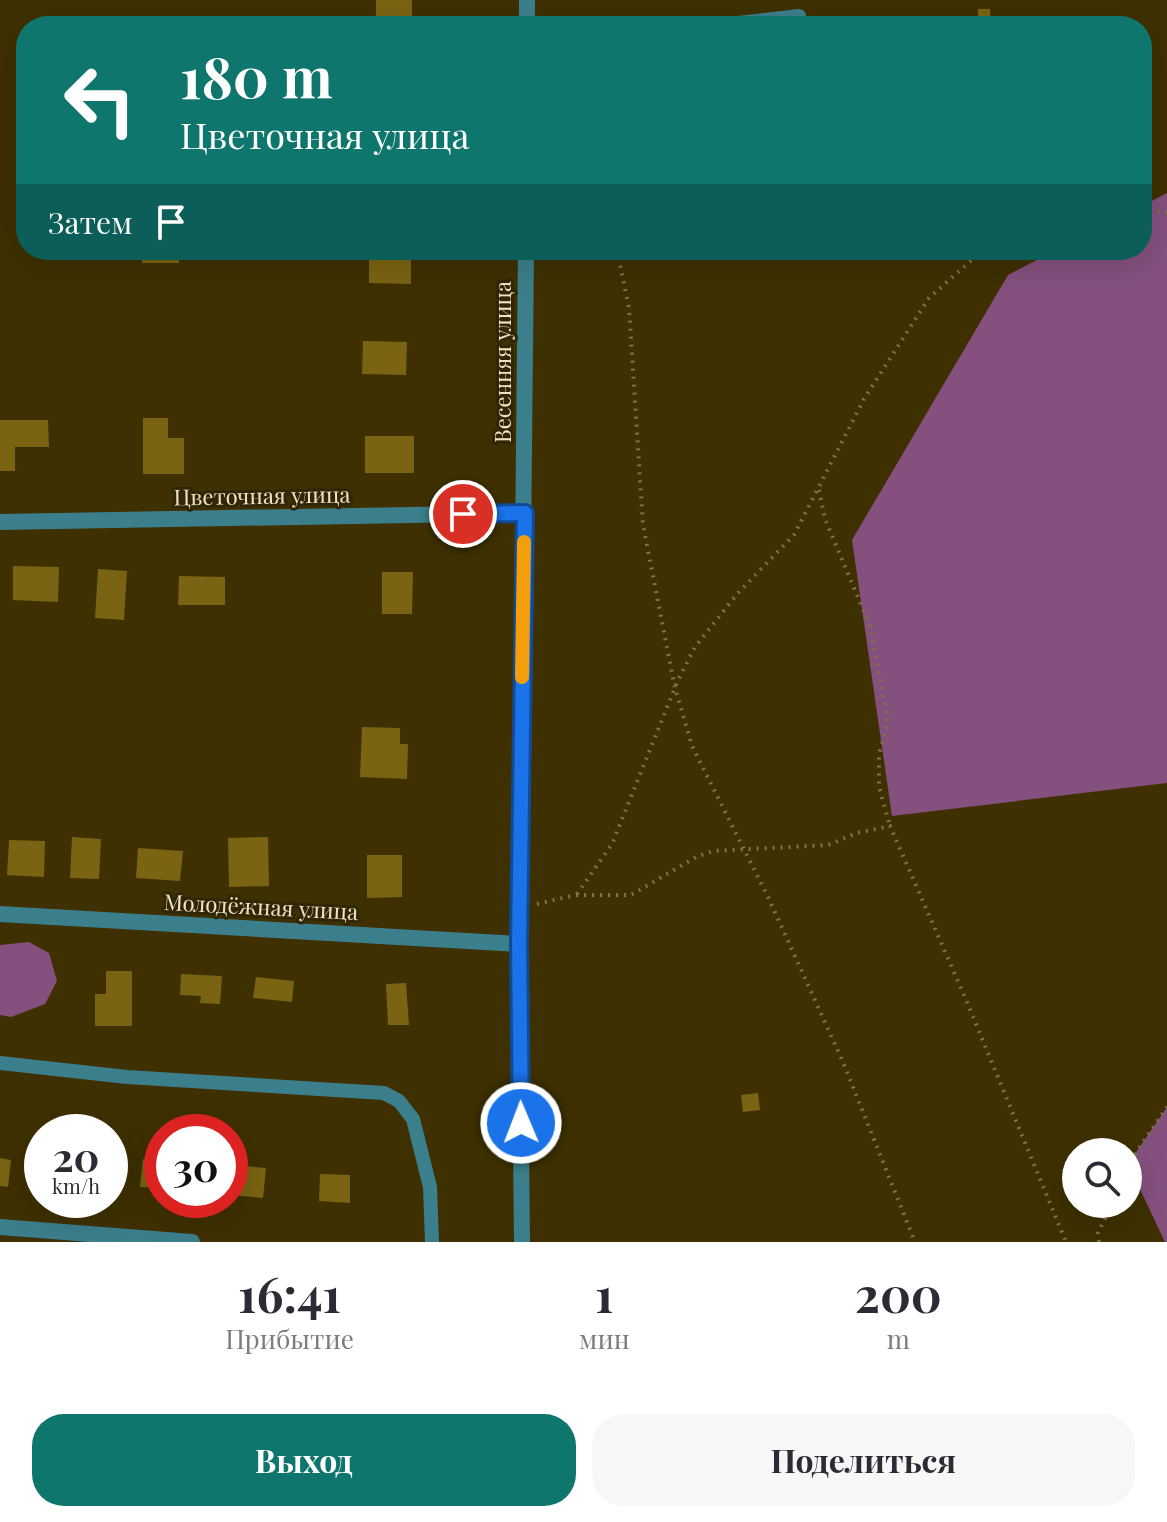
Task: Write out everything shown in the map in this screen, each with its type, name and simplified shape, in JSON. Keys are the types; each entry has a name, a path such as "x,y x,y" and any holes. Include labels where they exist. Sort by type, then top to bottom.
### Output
{"street":[{"name":"Весенняя улица","path":"522,1242 519,908 526,260"},
{"name":"Цветочная улица","path":"0,522 525,513"},
{"name":"Молодёжная улица","path":"0,914 519,944"},
{"path":"0,1227 192,1242"}],"lane":[{"path":"0,1063 127,1077 384,1093 399,1101 413,1119 430,1187 432,1242"}],"path":[{"path":"619,260 629,308 643,525 675,688 692,746 843,1062 915,1242"},
{"path":"576,895 612,844 675,688 695,647 737,594 794,535 864,399 929,298 972,260"},
{"path":"818,488 825,519 870,626 888,721 879,754 879,787 890,826 1066,1242"},
{"path":"519,908 576,895 631,895 696,857 713,851 828,845 857,833 890,826"},
{"path":"1142,1144 1167,1107"},
{"path":"1099,1242 1098,1233 1105,1218"}],"shaded area":[{"path":"1167,193 1167,783 892,816 852,540 1008,275 1037,260 1152,260 1152,201"},
{"path":"29,942 49,953 57,981 45,1004 11,1017 0,1015 0,945"},
{"path":"1167,1107 1167,1242 1142,1194 1142,1144"}],"building":[{"path":"376,0 412,0 412,16 376,16"},
{"path":"978,9 990,9 990,16 978,16"},
{"path":"142,260 179,260 179,263 142,263"},
{"path":"369,260 411,260 411,284 369,283"},
{"path":"363,341 407,342 406,375 362,374"},
{"path":"143,418 168,418 168,438 184,438 184,474 143,474"},
{"path":"0,420 48,420 49,447 15,447 15,471 0,471"},
{"path":"365,436 414,436 414,473 365,473"},
{"path":"13,566 59,567 58,602 13,600"},
{"path":"98,569 127,571 124,620 95,618"},
{"path":"382,572 413,572 412,614 382,614"},
{"path":"179,576 225,577 225,605 178,605"},
{"path":"362,727 400,728 400,744 408,744 407,779 360,777"},
{"path":"72,837 101,839 99,879 70,878"},
{"path":"268,837 269,886 229,887 228,838"},
{"path":"9,840 45,841 44,877 7,875"},
{"path":"138,848 183,851 180,881 136,878"},
{"path":"367,855 402,855 402,897 367,898"},
{"path":"106,971 132,971 132,1026 95,1026 95,994 106,994"},
{"path":"181,974 222,976 220,1004 200,1003 201,996 180,995"},
{"path":"256,977 294,981 292,1002 253,998"},
{"path":"406,983 409,1025 388,1025 386,984"},
{"path":"758,1093 760,1110 743,1112 741,1095"},
{"path":"0,1158 11,1160 8,1187 0,1186"},
{"path":"143,1159 144,1159 144,1187 140,1187"},
{"path":"248,1166 266,1168 263,1198 248,1197"},
{"path":"320,1174 350,1175 350,1203 319,1201"}],"slow traffic":[{"path":"522,677 524,542"}],"route":[{"path":"463,514 525,513 519,944 521,1123"}]}
